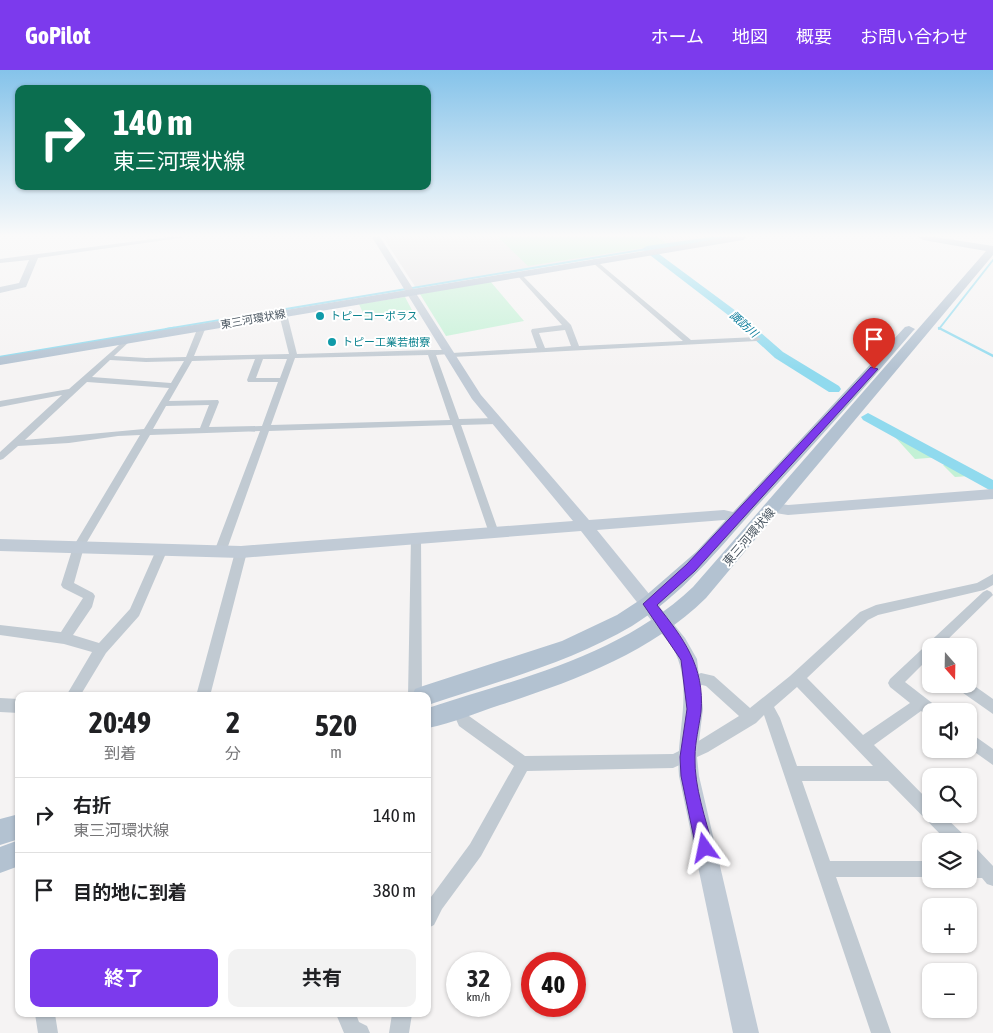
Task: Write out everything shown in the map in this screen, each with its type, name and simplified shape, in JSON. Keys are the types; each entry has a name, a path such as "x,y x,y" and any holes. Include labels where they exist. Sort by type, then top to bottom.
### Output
{"main road":[{"name":"東三河環状線","path":"0,361 471,282"},
{"name":"東三河環状線","path":"431,693 554,653 604,631 650,604 691,567 957,282"},
{"name":"東三河環状線","path":"431,717 605,657 664,623 708,584 774,508 960,282"},
{"path":"0,832 15,827"},
{"path":"0,860 15,855"}],"street":[{"path":"0,290 23,285 24,282"},
{"path":"404,282 476,397 650,604 688,659 694,709 687,757 689,776 746,1033"},
{"path":"526,282 568,327 576,349"},
{"path":"618,282 690,343"},
{"path":"220,552 292,356 283,314"},
{"path":"64,638 88,603 89,596 67,585 79,547 174,386 189,359 202,327"},
{"path":"542,350 535,332 568,327"},
{"path":"109,358 146,360 450,353 576,349 757,339"},
{"path":"0,457 127,340"},
{"path":"431,352 494,533"},
{"path":"260,357 251,380 283,380"},
{"path":"85,379 174,386"},
{"path":"0,404 71,391"},
{"path":"163,404 215,402 203,431"},
{"path":"16,443 146,432 456,424 496,421"},
{"path":"774,508 788,510 993,494"},
{"path":"0,545 241,552 416,537 494,533 724,515 737,518"},
{"path":"415,692 416,537"},
{"path":"75,692 101,649 135,612 161,551"},
{"path":"204,692 241,552"},
{"path":"944,638 987,593 993,579"},
{"path":"458,708 464,720 523,764 673,761 687,757 751,718 870,613 987,593"},
{"path":"0,630 64,638 101,649"},
{"path":"922,660 895,683 922,704"},
{"path":"797,678 950,833"},
{"path":"692,683 702,679 709,680 751,718"},
{"path":"974,693 993,707"},
{"path":"0,705 15,706"},
{"path":"766,706 773,718 881,1033"},
{"path":"863,744 922,709"},
{"path":"977,745 993,758"},
{"path":"431,910 434,902 464,869 479,846 523,764"},
{"path":"792,774 891,773"},
{"path":"825,869 922,870"},
{"path":"45,1017 48,1033"},
{"path":"347,1017 352,1029 360,1033"},
{"path":"400,1033 402,1017"}],"shaded area":[{"path":"412,282 453,282 416,288"}],"green space":[{"path":"491,282 524,321 446,336 420,294"},
{"path":"405,297 413,312 366,320 359,304"},
{"path":"905,435 983,475 955,477 943,465 949,465 941,457 915,459 895,437"}],"waterway":[{"path":"166,329 449,282"},
{"name":"諏訪川","path":"691,282 732,313 779,355 834,389"},
{"path":"940,328 976,282"},
{"path":"0,357 174,328"},
{"path":"940,328 993,356"},
{"name":"諏訪川","path":"868,417 993,487"}],"place":[{"name":"トピーコーポラス","path":"320,316"},
{"name":"トピー工業若樹寮","path":"332,342"}],"route":[{"path":"705,848 689,776 687,757 692,734 694,709 688,659 679,643 650,604 691,567 874,369"}]}
